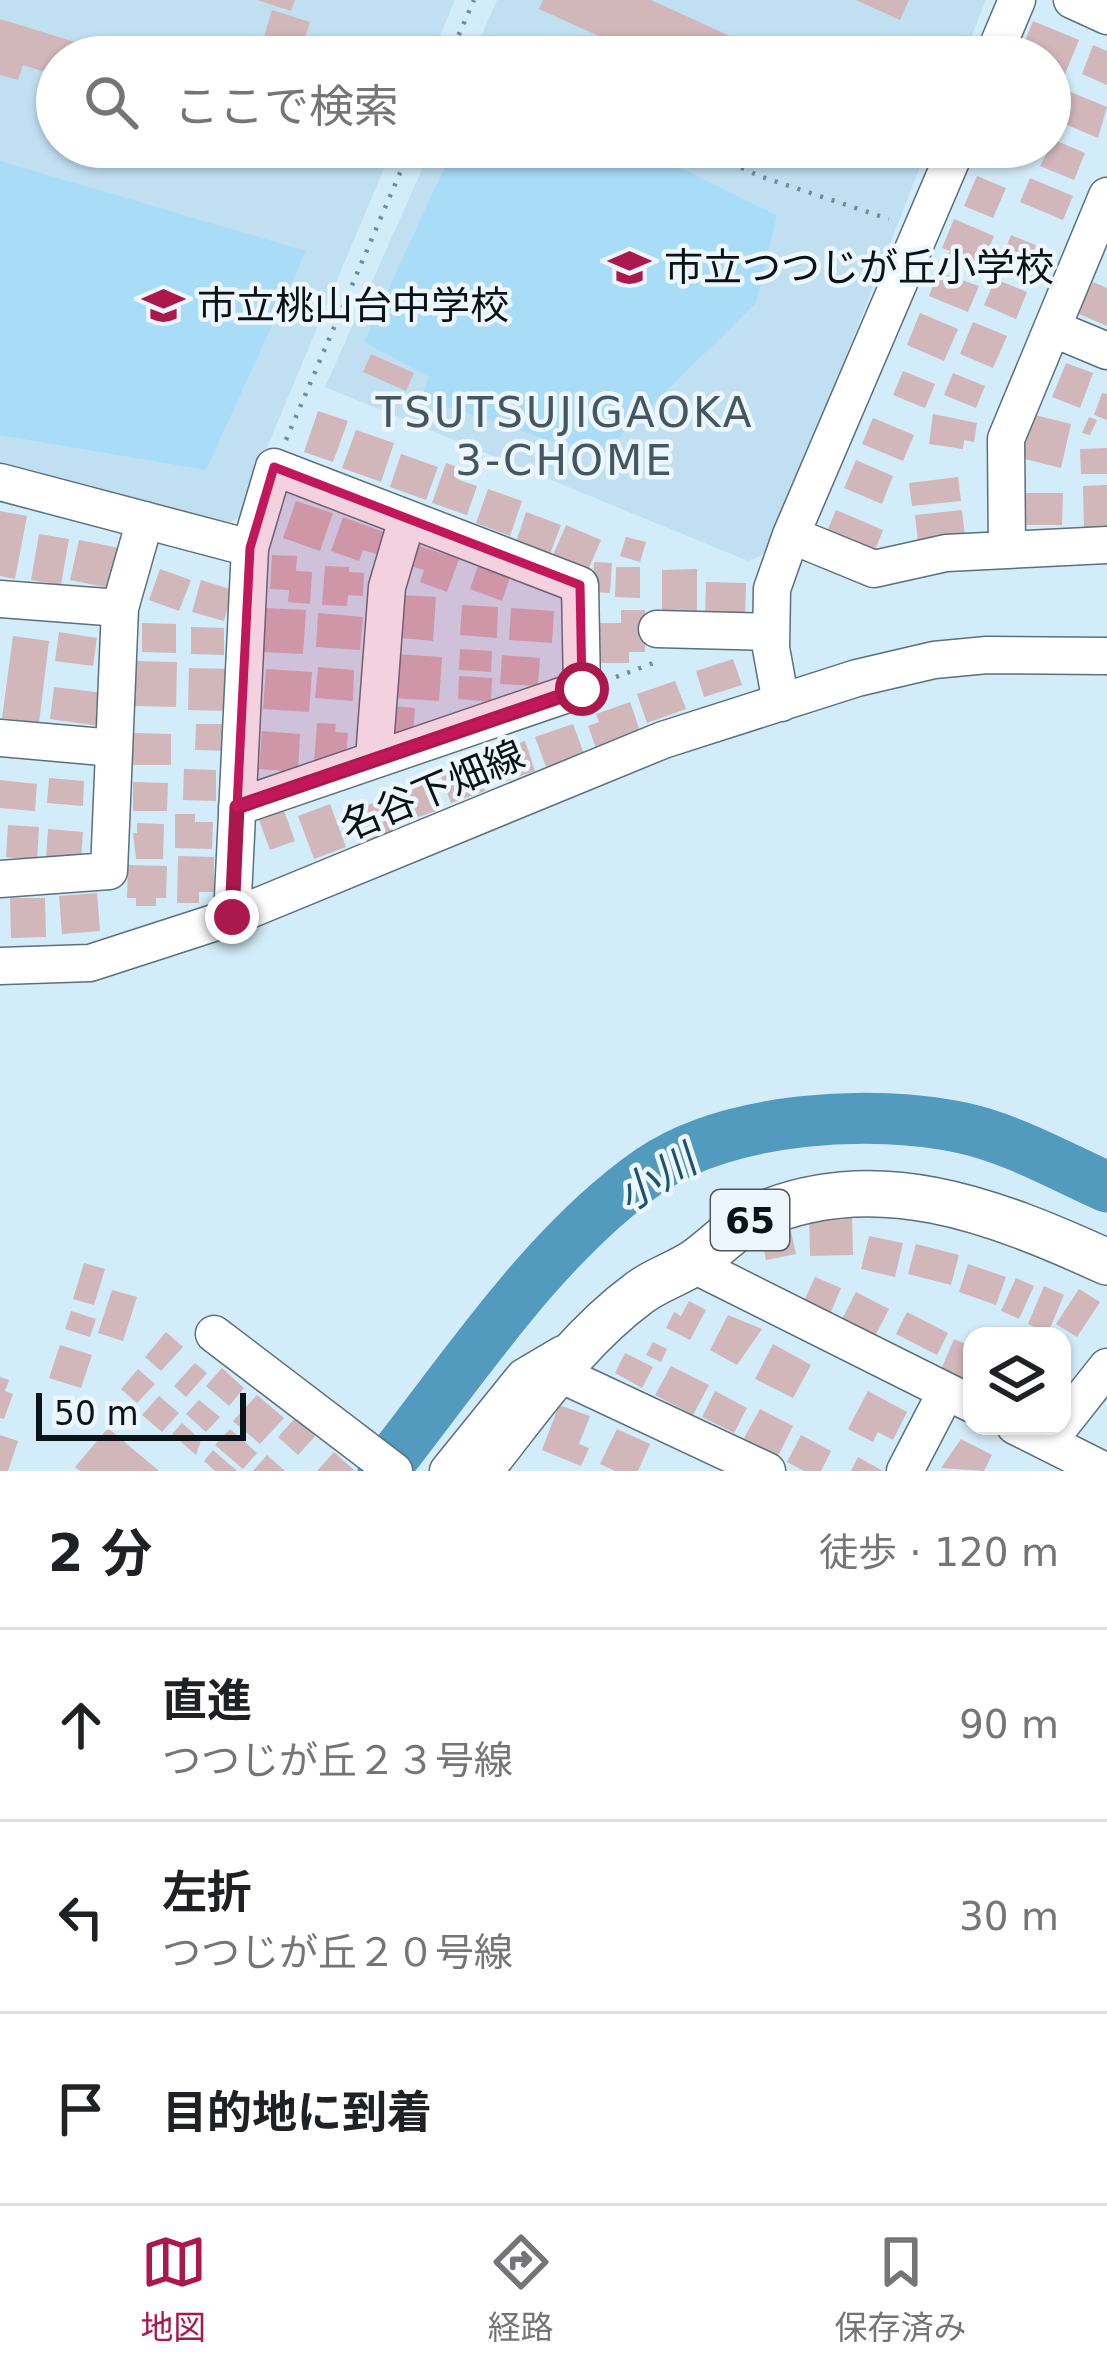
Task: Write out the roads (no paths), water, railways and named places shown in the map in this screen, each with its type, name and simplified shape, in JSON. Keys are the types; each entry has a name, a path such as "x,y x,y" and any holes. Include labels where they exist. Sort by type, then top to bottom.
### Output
{"main road":[{"name":"65","path":"479,1471 570,1358 640,1291 692,1264 750,1220 805,1199 849,1193 946,1200 1024,1225 1107,1262"}],"street":[{"path":"1002,36 1017,0"},
{"path":"1072,0 1107,16"},
{"path":"781,703 771,632 772,589 790,535 948,168"},
{"path":"1007,550 1006,439 1107,196"},
{"path":"1052,328 1107,351"},
{"path":"232,917 237,807 250,548 274,467 580,585 582,689 237,807"},
{"path":"0,482 250,548"},
{"path":"374,758 387,587 407,519"},
{"path":"0,879 109,872 120,608 145,520"},
{"path":"790,535 874,569 946,553 1107,545"},
{"path":"0,599 120,608"},
{"path":"679,643 771,632"},
{"name":"名谷下畑線","path":"0,966 90,963 232,917 663,740 856,677 987,655 1107,656"},
{"path":"0,738 114,748"},
{"path":"692,1264 959,1398 905,1471"},
{"path":"214,1334 394,1471"},
{"path":"448,1471 524,1377 570,1358 767,1471"},
{"path":"1105,1369 1043,1438 1105,1471"}],"waterway":[{"name":"小川","path":"383,1471 540,1271 612,1200 683,1152 720,1138 802,1122 927,1122 1000,1139 1107,1187"}],"place":[{"name":"市立つつじが丘小学校","path":"630,267"},
{"name":"市立桃山台中学校","path":"163,305"}],"district":[{"name":"TSUTSUJIGAOKA 3-CHOME","path":"565,436"}]}
